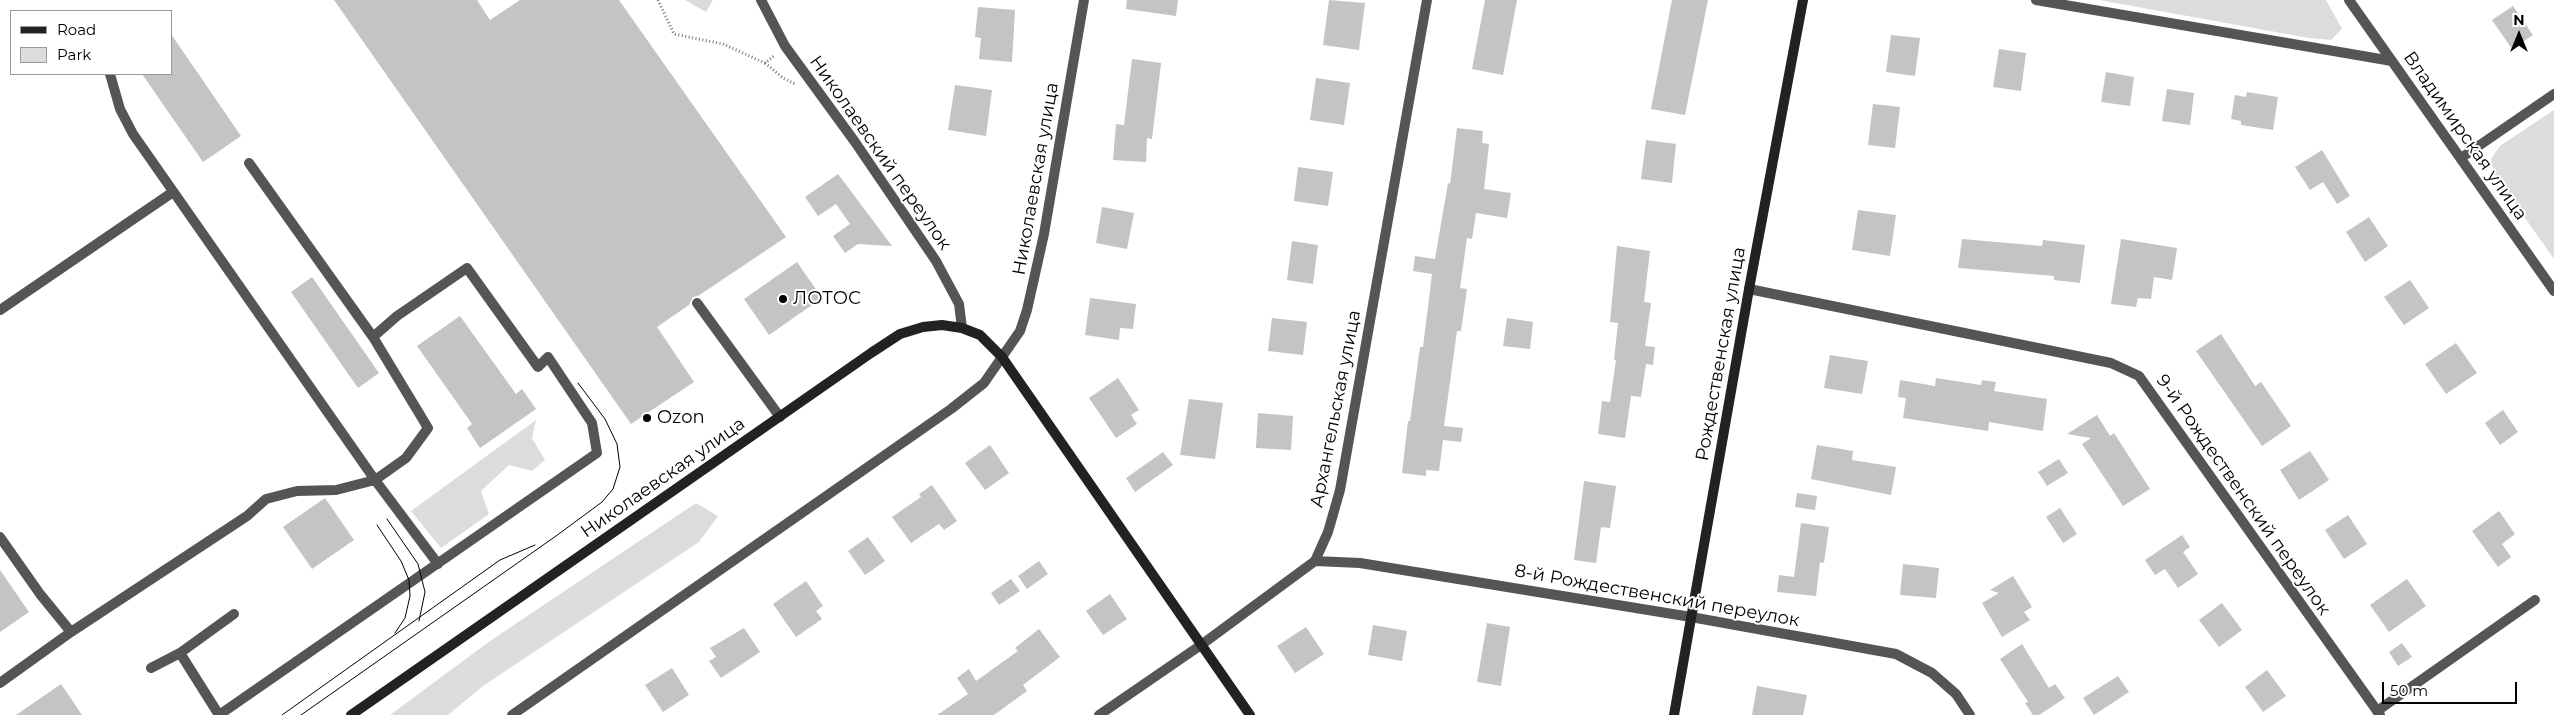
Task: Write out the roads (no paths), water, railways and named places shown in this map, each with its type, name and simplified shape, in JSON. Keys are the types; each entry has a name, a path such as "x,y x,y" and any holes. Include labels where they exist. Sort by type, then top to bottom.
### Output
{"main road":[{"name":"Рождественская улица","path":"1674,715 1749,289 1803,0"},
{"name":"Николаевская улица","path":"351,715 900,334 923,327 942,325 962,328 980,335 1002,357"},
{"path":"1002,357 1250,715"}],"street":[{"name":"Николаевский переулок","path":"761,0 785,46 855,142 936,261 959,304 962,328"},
{"name":"Николаевская улица","path":"512,715 951,409 984,382 1020,331 1027,310 1044,234 1084,0"},
{"name":"Архангельская улица","path":"1099,715 1315,561 1328,532 1340,490 1427,0"},
{"path":"2036,0 2392,61"},
{"name":"Владимирская улица","path":"2349,0 2554,291"},
{"path":"110,75 120,109 132,134 375,480 438,564"},
{"path":"2461,158 2554,94"},
{"path":"0,683 71,632 247,516 266,499 297,491 336,490 375,480 406,458 428,428 373,337 249,163"},
{"path":"0,310 172,192"},
{"path":"180,653 219,715 597,453 592,423 548,357 538,367 467,268 397,316 373,337"},
{"name":"9-й Рождественский переулок","path":"1749,289 2111,363 2139,376 2378,713"},
{"path":"697,303 780,417"},
{"path":"0,537 40,594 71,632"},
{"name":"8-й Рождественский переулок","path":"1315,561 1360,563 1691,616 1896,654 1932,672 1956,694 1970,715"},
{"path":"2378,713 2535,600"},
{"path":"151,668 180,653 234,614"}],"tram line":[{"path":"301,715 556,536 602,502 613,489 620,467 617,444 605,419 578,383"},
{"path":"387,519 418,564 425,592 419,621"},
{"path":"377,525 401,561 409,580 410,596 405,618 395,633"},
{"path":"282,715 500,560 535,545"}],"place":[{"name":"ЛОТОС","path":"783,299"},
{"name":"Ozon","path":"647,418"}]}
